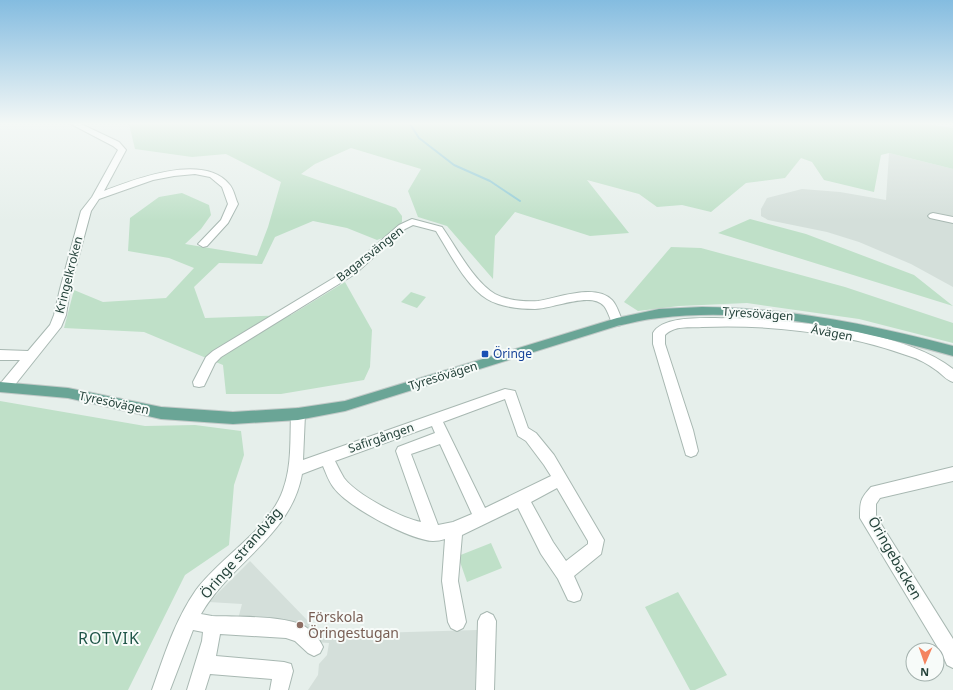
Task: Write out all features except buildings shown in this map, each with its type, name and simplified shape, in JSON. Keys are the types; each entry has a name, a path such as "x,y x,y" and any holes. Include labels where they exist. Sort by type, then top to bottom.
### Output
{"main road":[{"name":"Tyresövägen","path":"3,387 68,393 162,413 233,418 298,414 345,406 617,322 664,313 709,310 782,314 830,322 953,351"}],"street":[{"name":"Kringelkroken","path":"3,387 32,356 55,327 60,315 65,289 86,211 96,197 119,156"},
{"path":"96,197 146,179 171,173 193,171 211,176 221,181 228,189 233,204 219,229 203,244"},
{"path":"932,216 953,220"},
{"name":"Bagarsvängen","path":"199,382 210,360 217,354 351,272 402,227 412,222 439,229 471,277 479,287 492,297 512,304 536,305 590,295 602,299 608,303 617,322"},
{"name":"Åvägen","path":"691,451 686,430 659,344 659,333 669,326 731,322 778,325 828,332 910,351 934,362 945,369 953,377"},
{"path":"0,355 32,356"},
{"name":"Safirgången","path":"296,470 505,394 510,394 523,432 531,437 549,460 596,540 595,548 564,573"},
{"name":"Öringe strandväg","path":"161,690 193,608 214,581 277,516 290,491 296,470 298,414"},
{"path":"435,419 482,518"},
{"name":"Safirgången","path":"433,533 403,451 444,436"},
{"path":"326,458 339,483 352,496 372,509 412,528 433,533 454,530 482,518 560,479"},
{"name":"Öringebacken","path":"952,655 868,518 868,501 876,492 953,474"},
{"path":"521,499 547,548 564,573 574,594"},
{"path":"454,530 450,581 457,622"},
{"path":"188,620 212,625 286,630 300,634 314,647"},
{"path":"485,690 486,621"},
{"path":"196,690 211,641 212,625"},
{"path":"205,664 284,671 279,690"}],"shaded area":[{"path":"889,156 902,156 953,169 953,287 911,264 859,242 827,232 768,220 761,216 761,209 767,198 802,189 840,192 886,200"},
{"name":"Förskola Öringestugan","path":"250,561 307,620 322,630 340,634 477,630 475,690 308,690 318,675 319,664 327,655 329,643 314,642 238,619 242,604 209,602"}],"green space":[{"path":"230,156 333,156 315,164 301,174 396,208 402,216 402,222 388,236 377,240 347,228 313,221 275,237 262,264 219,263 194,287 205,318 291,315 345,282 372,330 370,367 364,380 281,394 226,394 223,365 144,332 64,328 74,290 103,302 166,298 194,268 169,258 128,251 130,218 159,197 182,193 209,205 211,215 201,229 185,244 257,256 268,227 281,182"},
{"path":"378,156 881,156 874,192 824,180 812,162 801,158 785,178 746,183 711,212 682,205 657,207 639,194 587,180 629,233 590,236 515,212 495,236 493,279 447,226 418,217 408,191 421,169"},
{"path":"902,156 953,156 953,169"},
{"path":"750,219 806,234 914,275 953,306 718,233"},
{"path":"671,247 701,248 845,287 953,323 953,343 859,319 747,303 679,306 638,311 624,302"},
{"path":"411,292 426,297 417,308 401,302"},
{"path":"0,401 145,426 195,425 241,431 244,455 234,485 229,545 185,575 128,690 0,690"},
{"path":"491,543 502,568 467,582 458,556"},
{"path":"678,592 727,675 695,690 690,690 645,607"}],"waterway":[{"path":"443,156 454,165 490,181 520,201"}],"place":[{"name":"Öringe","path":"485,354"},
{"name":"Förskola Öringestugan","path":"300,625"}],"district":[{"name":"ROTVIK","path":"109,638"}]}
